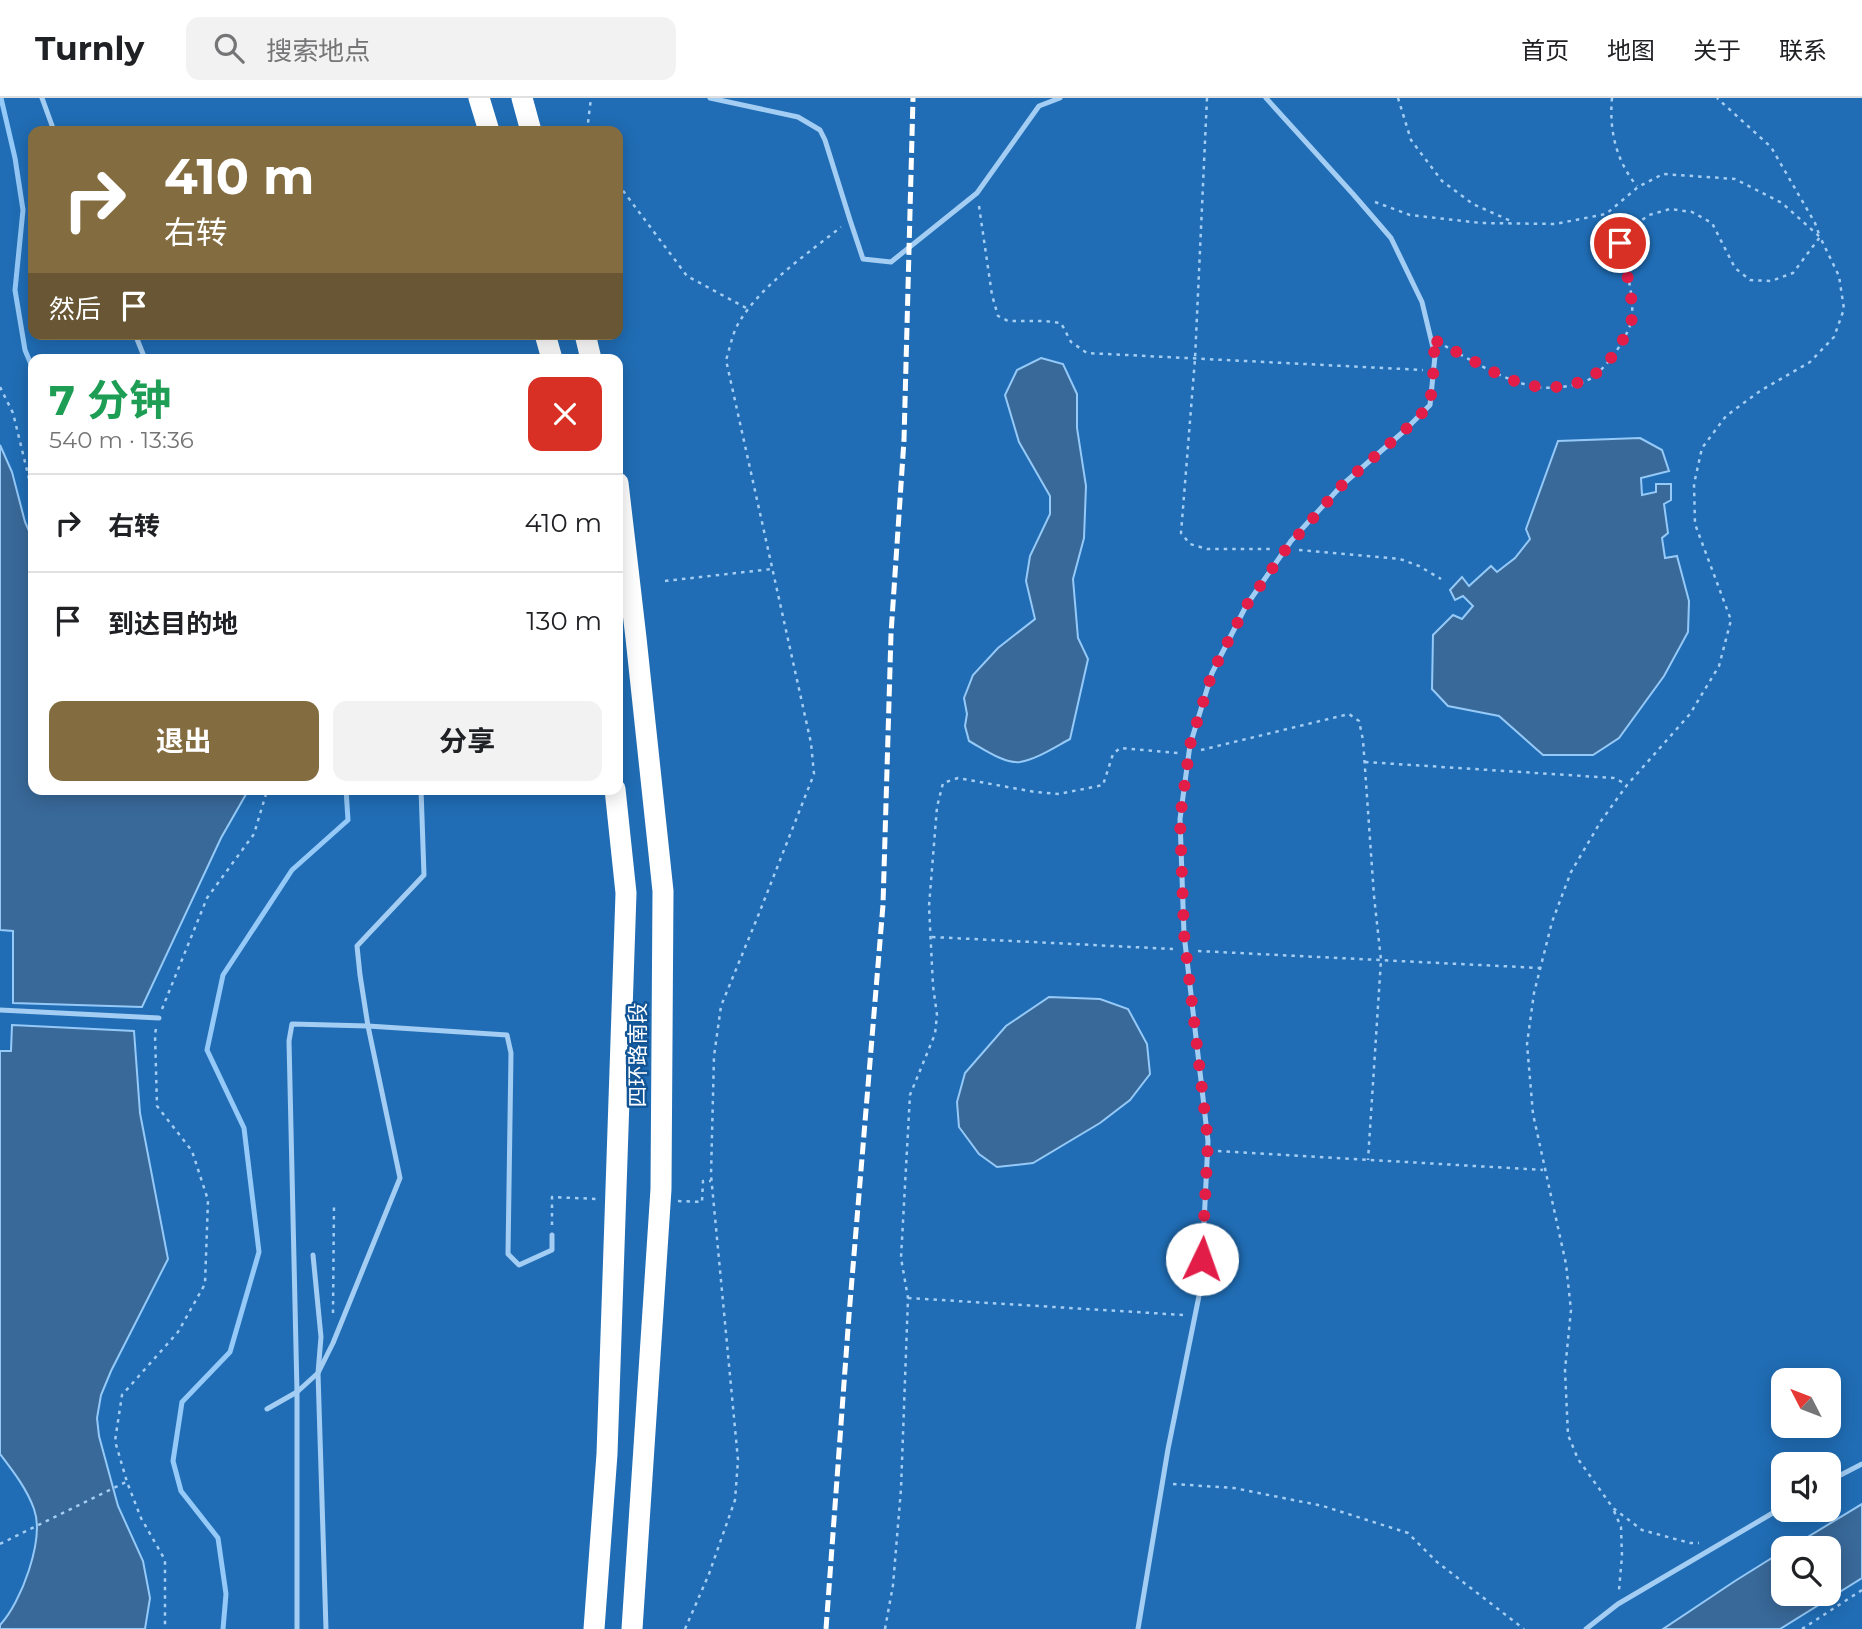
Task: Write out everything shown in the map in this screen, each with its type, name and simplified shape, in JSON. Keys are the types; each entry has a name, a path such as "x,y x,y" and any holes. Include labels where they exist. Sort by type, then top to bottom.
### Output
{"highway":[{"path":"479,98 487,126"},
{"path":"522,98 530,126"},
{"name":"四环路南段","path":"623,525 663,891 661,1189 632,1629"},
{"name":"四环路南段","path":"594,1629 607,1454 626,893 616,795"}],"lane":[{"path":"42,98 52,126"},
{"path":"710,98 799,117 820,130 863,258 891,262 977,193 1039,106 1060,98"},
{"path":"1138,1629 1201,1286 1208,1141 1186,950 1180,819 1189,754 1212,673 1246,606 1286,549 1342,485 1430,405 1435,356 1422,302 1391,238 1266,98"},
{"path":"267,1409 297,1392 318,1373 333,1343 400,1178 368,1026 357,946 424,875 421,795"},
{"path":"0,1010 159,1018"},
{"path":"297,1629 297,1392 289,1055 292,1024 507,1035 511,1053 508,1254 519,1265 552,1250 552,1235"},
{"path":"313,1255 321,1337 318,1373 326,1629"},
{"path":"1841,1475 1862,1464"},
{"path":"1586,1629 1618,1604 1771,1514"}],"path":[{"path":"588,126 591,98"},
{"path":"1207,98 1195,359 1181,533 1191,544 1206,549 1286,549 1401,559 1441,579"},
{"path":"1398,98 1411,139 1443,181 1473,204 1516,224"},
{"path":"1612,98 1611,114 1616,149 1627,174 1638,187"},
{"path":"1618,1604 1622,1556 1621,1527 1613,1508 1578,1459 1568,1435 1565,1370 1571,1310 1566,1264 1533,1114 1527,1044 1534,993 1552,922 1571,872 1601,821 1627,785 1689,715 1719,666 1731,620 1695,524 1694,484 1702,448 1726,416 1760,391 1810,362 1834,337 1844,309 1839,276 1815,223 1771,147 1717,98"},
{"path":"1353,194 1410,215 1481,223 1555,225 1606,214 1638,187 1664,174 1735,179 1782,203 1820,237"},
{"path":"623,191 687,276 748,309"},
{"path":"977,193 992,295 998,316 1008,321 1061,323 1071,342 1087,353 1433,370"},
{"path":"1431,338 1505,378 1531,386 1560,387 1588,380 1606,365 1621,344 1632,319 1631,292 1620,243 1629,229 1649,215 1670,209 1692,212 1712,223 1735,268 1750,279 1771,281 1793,273 1820,237"},
{"path":"685,1629 709,1574 734,1500 738,1460 711,1181 714,1056 721,1006 814,774 811,743 726,360 737,327 752,302 850,220"},
{"path":"0,387 13,413 28,474"},
{"path":"665,581 772,569"},
{"path":"885,1629 893,1585 901,1489 908,1298 901,1258 910,1094 935,1034 937,1016 929,906 937,807 943,783 958,778 1059,794 1103,785 1113,754 1121,748 1189,754 1349,714 1359,721 1365,761 1381,960 1368,1160"},
{"path":"1365,761 1614,778 1627,785"},
{"path":"165,1629 165,1560 141,1518 115,1441 121,1395 178,1332 205,1284 208,1200 191,1151 158,1106 155,1034 207,898 254,834 266,795"},
{"path":"931,937 1540,968"},
{"path":"1208,1151 1545,1171"},
{"path":"702,1191 703,1181 711,1181"},
{"path":"333,1343 334,1204"},
{"path":"908,1298 1195,1315"},
{"path":"0,1544 127,1482"},
{"path":"1163,1484 1234,1488 1323,1506 1408,1533 1437,1562 1524,1629"},
{"path":"1613,1508 1642,1530 1690,1543 1720,1543"},
{"path":"1802,1629 1862,1590"}],"shaded area":[{"path":"0,98 1862,98 1862,1629 0,1629"},
{"path":"1041,358 1063,364 1077,394 1077,428 1086,486 1084,538 1073,579 1078,638 1088,659 1070,739 1033,758 1014,762 993,755 969,741 965,726 967,714 964,698 973,675 998,648 1035,619 1026,581 1030,556 1050,514 1050,496 1019,442 1005,395 1017,370"},
{"path":"1640,438 1662,450 1669,471 1641,478 1642,495 1656,492 1656,484 1671,484 1671,500 1664,504 1668,533 1662,538 1665,558 1677,556 1689,601 1688,632 1664,676 1619,738 1593,755 1543,755 1499,716 1448,706 1432,689 1433,635 1453,615 1462,619 1473,606 1463,596 1455,600 1450,590 1462,577 1469,586 1491,566 1497,572 1515,558 1530,539 1526,529 1558,441"},
{"path":"0,445 12,472 28,529 28,795 246,795 221,838 142,1007 13,1003 13,931 0,930"},
{"path":"1049,997 1100,999 1128,1009 1147,1044 1150,1074 1130,1100 1100,1123 1033,1163 997,1167 979,1154 959,1127 957,1102 965,1073 1006,1026"},
{"path":"12,1025 134,1031 140,1113 168,1259 111,1371 101,1395 97,1418 99,1436 118,1506 143,1561 150,1598 145,1629 0,1629 16,1602 29,1570 34,1553 37,1522 31,1502 0,1454 0,1051 11,1051"},
{"path":"1862,1504 1862,1578 1841,1591 1841,1536 1809,1536 1832,1522 1841,1522 1841,1517"},
{"path":"1771,1558 1771,1606 1817,1606 1780,1629 1663,1629"}],"waterway":[{"path":"1,98 15,158 23,210 15,290 28,357"},
{"path":"223,1629 226,1594 218,1538 181,1491 173,1461 182,1402 230,1352 259,1252 244,1128 207,1050 223,975 292,870 348,820 346,795"}],"railway":[{"path":"826,1629 883,905 891,634 904,440 913,98"}],"route":[{"path":"1202,1259 1208,1141 1184,934 1180,819 1190,745 1212,673 1246,606 1291,541 1342,485 1430,405 1435,356 1431,338 1505,378 1531,386 1560,387 1588,380 1606,365 1621,344 1632,319 1631,292 1620,243"}]}
